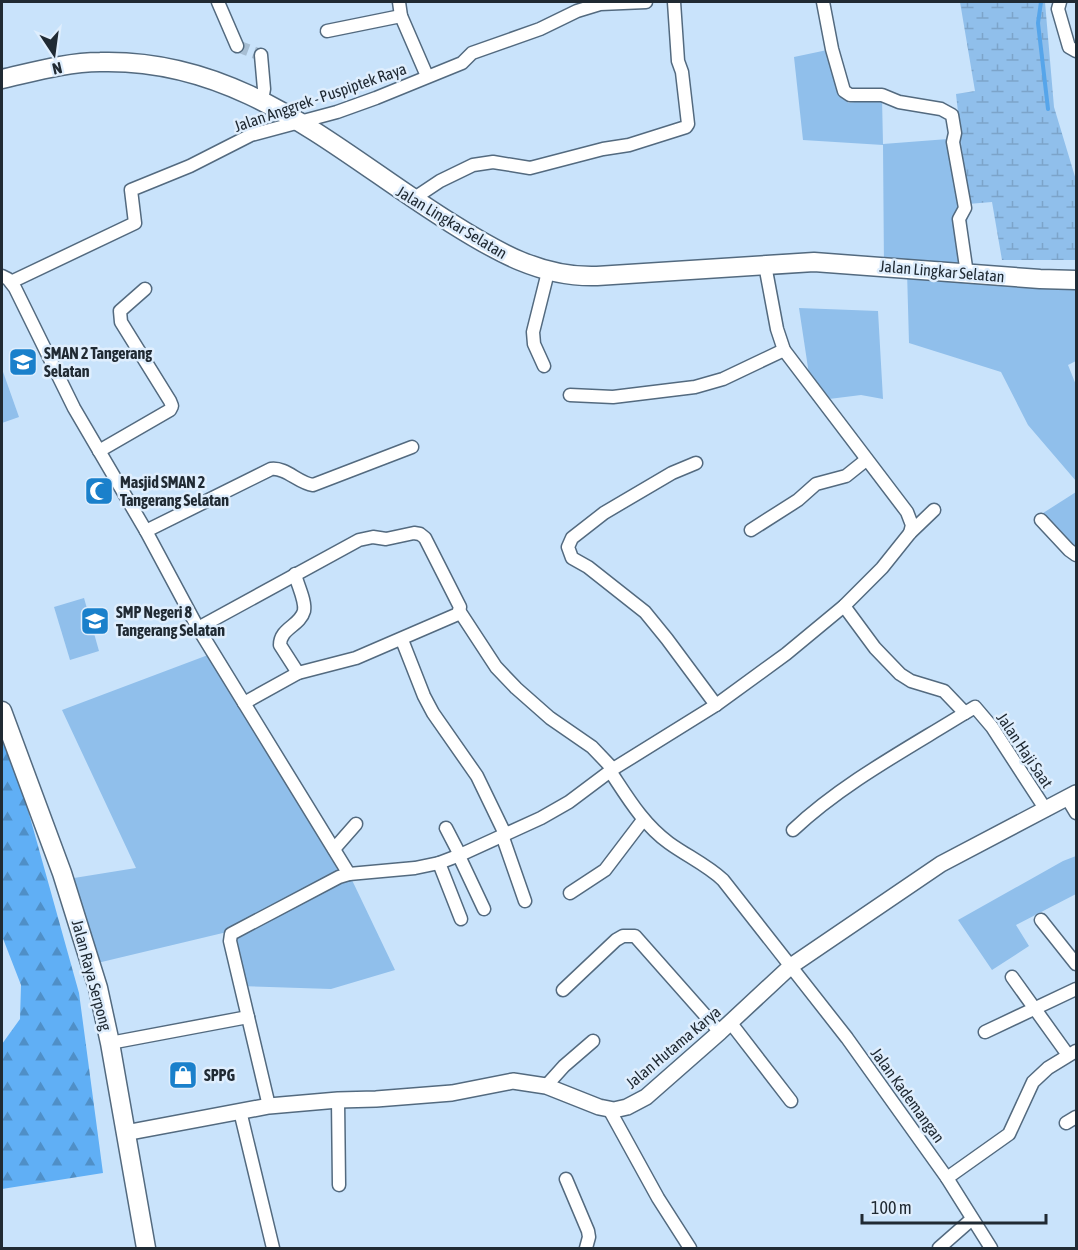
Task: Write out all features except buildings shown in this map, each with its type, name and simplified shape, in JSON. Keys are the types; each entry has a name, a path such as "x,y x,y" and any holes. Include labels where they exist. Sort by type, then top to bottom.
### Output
{"main road":[{"name":"Jalan Lingkar Selatan","path":"2,79 97,62 144,63 201,74 262,100 299,121 413,199 492,248 548,272 578,277 814,262 1077,280"},
{"name":"Jalan Raya Serpong","path":"2,711 72,902 98,987 146,1248"}],"street":[{"path":"218,2 237,46"},
{"path":"399,2 401,16 428,76"},
{"name":"Jalan Anggrek - Puspiptek Raya","path":"6,279 135,223 131,190 190,166 251,135 337,112 376,98 462,63 472,53 540,29 577,11 600,4 646,2"},
{"path":"413,199 440,181 472,165 493,162 530,168 603,149 629,145 686,127 688,124 682,72 678,61 674,2"},
{"path":"823,2 832,49 844,91 850,95 882,95 899,102 941,109 952,115 955,133 953,142 965,208 959,219 967,274"},
{"path":"1060,2 1058,9 1069,47 1077,51"},
{"path":"327,31 401,16"},
{"path":"261,55 264,88 262,100"},
{"path":"765,265 777,329 784,351 907,512 912,525 910,533"},
{"path":"544,366 534,344 533,332 548,272"},
{"path":"6,279 74,408 146,531 198,628 349,874"},
{"path":"99,451 170,410 172,406 121,322 120,312 145,289"},
{"path":"570,395 613,397 695,387 723,379 784,351"},
{"path":"146,531 271,469 277,468 306,484 313,485 412,447"},
{"path":"751,531 798,500 816,484 846,476 866,460"},
{"path":"696,463 672,473 604,513 572,538 568,547 572,558 588,567 645,612 716,705"},
{"path":"269,1106 230,941 231,934 339,877 349,874 396,871 439,863 541,818 569,802 611,770 716,705 786,654 844,606 934,510"},
{"path":"1041,520 1069,550 1077,555"},
{"name":"Jalan Kademangan","path":"294,574 359,540 373,537 386,540 420,534 425,538 460,607 460,612 496,667 550,718 592,747 611,770 643,820 670,844 699,861 723,880 847,1038 947,1178 991,1248"},
{"path":"198,628 294,574 304,611 301,617 282,634 280,645 298,673"},
{"name":"Jalan Haji Saat","path":"844,606 875,648 900,674 910,681 944,691 965,713 975,707 1046,810"},
{"path":"244,703 298,673 356,658 402,640 460,612"},
{"path":"402,640 433,713 477,776 503,835 525,901"},
{"path":"793,830 806,817 859,779 965,713"},
{"path":"1072,795 1077,813"},
{"name":"Jalan Hutama Karya","path":"609,1109 627,1107 646,1097 791,966 915,880 1072,795"},
{"path":"570,893 605,870 643,820"},
{"path":"334,849 356,824"},
{"path":"446,828 484,909"},
{"path":"439,863 461,919"},
{"path":"1041,920 1077,964"},
{"path":"563,990 616,940 623,936 635,936 725,1027 791,1101"},
{"path":"947,1178 1009,1134 1033,1082 1048,1068 1072,1053 1012,977"},
{"path":"986,1032 1077,989"},
{"path":"110,1043 248,1017"},
{"path":"546,1086 564,1066 594,1041"},
{"path":"125,1133 269,1106 452,1093 513,1081 546,1086 609,1109 658,1198 690,1248"},
{"path":"339,1100 339,1185"},
{"path":"240,1111 273,1248"},
{"path":"566,1179 590,1237 586,1248"},
{"path":"939,1248 972,1219"}],"green space":[{"path":"960,2 1045,2 1054,107 1076,180 1076,260 1002,260 992,202 968,204 956,94 975,91"},
{"path":"832,49 848,103 882,98 883,144 961,138 968,204 965,273 1076,277 1076,361 1068,365 1076,385 1076,481 1028,425 1001,372 909,343 907,271 884,269 883,145 803,140 794,57"},
{"path":"799,308 878,311 883,399 861,395 813,401"},
{"path":"2,369 19,417 2,423"},
{"path":"1076,492 1076,548 1040,515"},
{"path":"84,598 99,651 70,660 54,607"},
{"path":"208,655 297,790 351,878 395,970 331,989 239,986 227,932 89,965 74,878 136,868 62,710"},
{"path":"2,737 28,810 79,993 103,1173 2,1189 2,1044 20,1019 21,985 2,936"},
{"path":"1076,856 1076,894 1016,925 1029,946 992,970 958,920 1063,861"}],"waterway":[{"path":"1041,2 1038,23 1048,109"}],"tunnel":[{"path":"237,46 261,55"}],"place":[{"name":"SMAN 2 Tangerang Selatan","path":"23,362"},
{"name":"Masjid SMAN 2 Tangerang Selatan","path":"99,491"},
{"name":"SMP Negeri 8 Tangerang Selatan","path":"95,621"},
{"name":"SPPG","path":"183,1075"}]}
